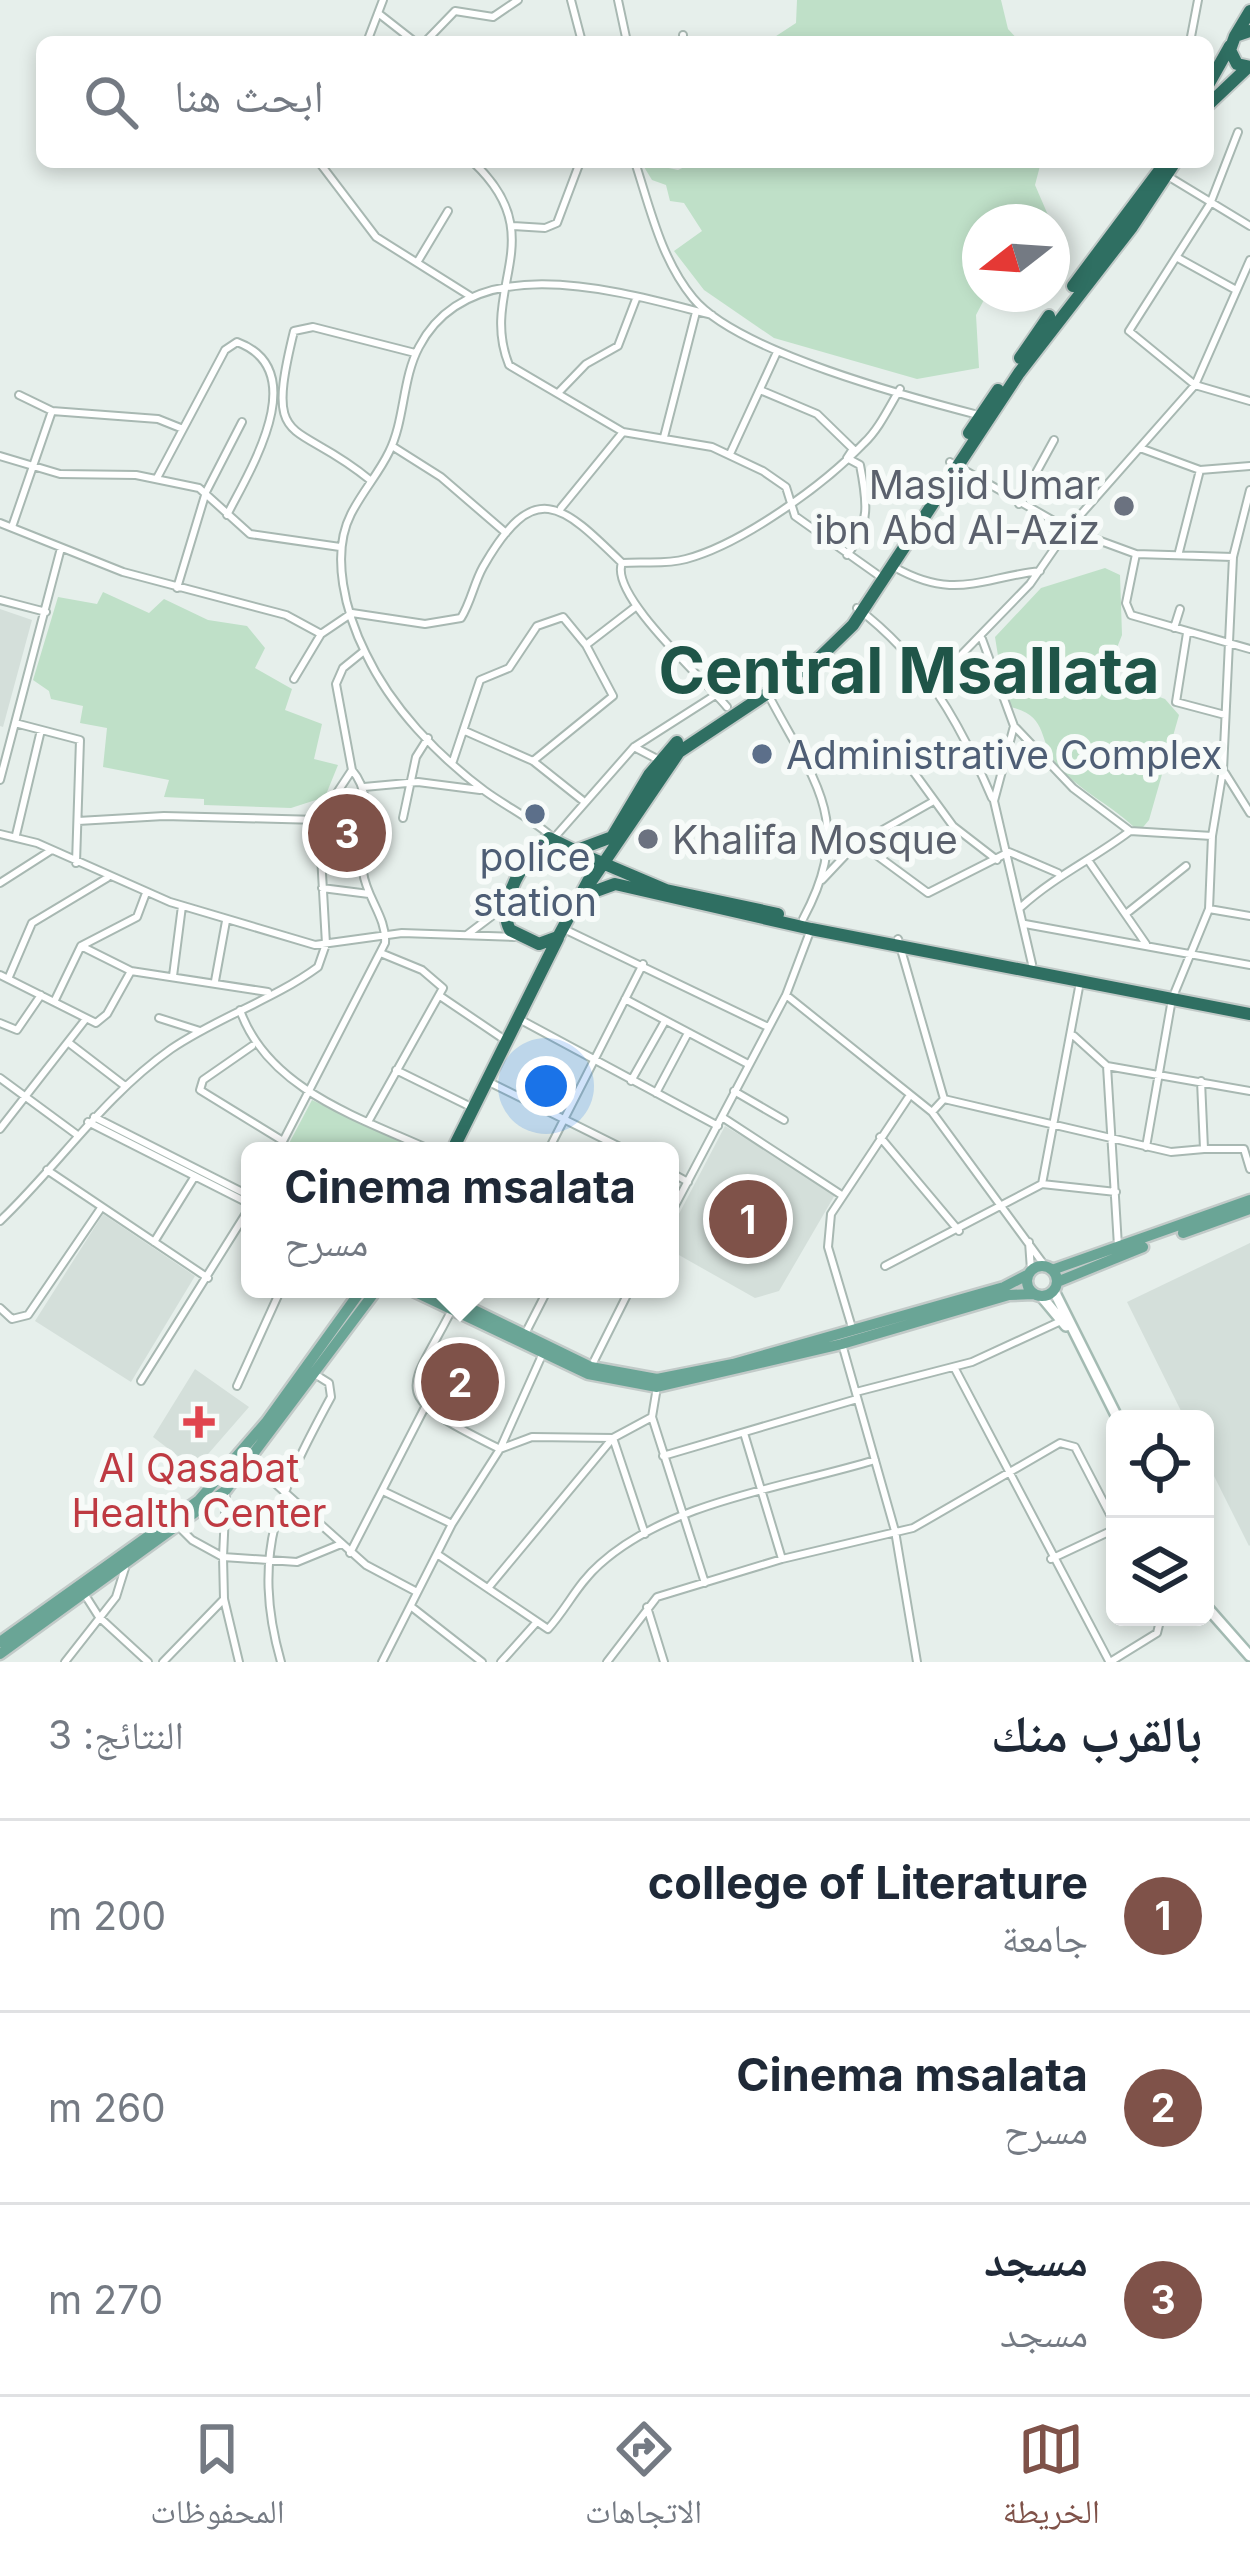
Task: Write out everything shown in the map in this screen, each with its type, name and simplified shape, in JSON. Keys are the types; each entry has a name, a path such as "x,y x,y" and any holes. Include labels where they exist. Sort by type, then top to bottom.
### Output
{"highway":[{"path":"1214,74 1250,11"},
{"path":"1233,40 1250,31"},
{"path":"1214,99 1249,67 1234,60 1233,40"},
{"path":"457,1142 561,933 608,862 664,762 828,651 891,566 984,417 1164,170"},
{"path":"860,610 878,575 954,464"},
{"path":"582,853 612,837 664,762 727,707 770,686"},
{"path":"561,933 538,944 520,937 506,924 505,906 533,854 553,838 667,890 745,910"},
{"path":"582,853 593,867 586,890"},
{"path":"586,890 615,884 1080,982 1172,996"},
{"path":"898,943 1032,964 1250,1011"},
{"path":"538,944 546,968"}],"main road":[{"path":"523,1339 590,1370 670,1379 1009,1295 1250,1205"},
{"path":"1047,1283 1118,1247 1149,1241"},
{"path":"457,1300 543,1353 657,1387 842,1344 854,1335 1004,1287 1030,1272"},
{"path":"1030,1272 1047,1283 1113,1410"},
{"path":"1030,1272 1047,1283 1060,1321 1070,1329"},
{"path":"310,1371 356,1298"},
{"path":"0,1642 125,1568 177,1524 244,1457 370,1298"},
{"path":"0,1654 226,1490 244,1457"},
{"path":"1214,1615 1250,1656"}],"street":[{"path":"369,36 383,0"},
{"path":"431,36 455,11 493,17 518,0"},
{"path":"571,0 580,36"},
{"path":"618,0 626,36"},
{"path":"1191,36 1198,0"},
{"path":"378,13 407,36"},
{"path":"1238,132 1210,204 1129,331 1195,385 1250,401"},
{"path":"324,168 376,237 470,296"},
{"path":"478,168 507,204 513,226 505,358 515,369 623,432 664,436 730,454 780,481 795,516 878,575"},
{"path":"513,226 545,228 557,223 578,168"},
{"path":"636,168 662,244 691,296 712,315 777,352 984,417"},
{"path":"1164,170 1250,226"},
{"path":"418,261 448,211"},
{"path":"1178,258 1237,290"},
{"path":"934,683 982,639 1040,571 1068,529 1195,385 1249,263"},
{"path":"1249,263 1250,281"},
{"path":"712,315 636,299 507,285 470,296 431,326 415,353 392,446 340,547 364,651 386,690 484,790 553,838 582,800 634,747 717,694"},
{"path":"559,392 572,375 617,346 636,299"},
{"path":"664,436 697,311"},
{"path":"370,481 344,459 291,434 283,401 294,331 313,327 415,353"},
{"path":"158,478 228,347 239,342 261,353 272,395 269,428 227,515"},
{"path":"730,454 777,352"},
{"path":"294,679 321,634 352,613 425,624 461,618 482,568 506,533 535,507 561,508 622,562 688,559 790,503 848,458 868,440 900,389"},
{"path":"760,390 823,419 853,449 848,458"},
{"path":"19,395 52,411 158,419 183,429"},
{"path":"11,527 52,411"},
{"path":"177,587 206,492 242,422"},
{"path":"561,508 623,432"},
{"path":"1019,504 1054,440"},
{"path":"392,446 440,477 506,533"},
{"path":"1140,448 1200,470 1250,466"},
{"path":"0,456 68,475 158,478 206,492 250,534 340,547"},
{"path":"847,555 864,530 867,507 860,465 848,458"},
{"path":"954,464 1068,529 1136,554 1233,557"},
{"path":"1179,552 1200,470"},
{"path":"1146,1147 1172,996 1209,909 1212,836 1223,770 1233,557 1250,490"},
{"path":"0,523 177,587 286,615 321,634"},
{"path":"0,776 61,548"},
{"path":"1136,554 1128,611 1250,649"},
{"path":"622,562 619,574 634,608 727,707"},
{"path":"891,566 941,587 974,587 1040,571"},
{"path":"0,600 46,612"},
{"path":"586,645 634,608"},
{"path":"1174,628 1180,609"},
{"path":"860,610 899,641 934,683 994,801 1032,964"},
{"path":"453,761 480,680 509,668 537,626 563,617 586,645 613,696 532,761"},
{"path":"1187,633 1176,702 1225,715"},
{"path":"982,639 1015,726 1073,788 1130,831 1212,836"},
{"path":"254,1045 203,1081 200,1090 283,1141 381,953 386,934 362,868 364,788 352,770 336,684 343,668 364,651"},
{"path":"679,1198 786,994 820,883 829,809 770,686"},
{"path":"15,723 67,732 80,740 76,862"},
{"path":"994,801 1015,726"},
{"path":"16,836 41,730"},
{"path":"466,731 532,761 582,800"},
{"path":"403,818 418,752 428,738"},
{"path":"634,747 664,762"},
{"path":"910,767 932,802 997,860"},
{"path":"0,1221 125,1086 200,1031 314,970 326,944 319,820 352,770"},
{"path":"1223,770 1250,813"},
{"path":"364,788 412,782 484,790"},
{"path":"820,883 860,843 932,802"},
{"path":"78,820 164,816 319,820"},
{"path":"1021,908 1058,873 1089,862 1130,831"},
{"path":"0,834 16,836 182,906 277,937 326,944 386,934 520,937"},
{"path":"860,843 928,893 1009,852"},
{"path":"0,883 50,850"},
{"path":"1009,852 1058,873"},
{"path":"1089,862 1146,944"},
{"path":"1127,913 1186,866"},
{"path":"107,878 32,923 4,977 85,1020 104,1018 130,971"},
{"path":"322,888 369,894"},
{"path":"53,1002 81,946 137,917 146,892"},
{"path":"173,976 182,906"},
{"path":"465,935 505,906"},
{"path":"1209,909 1250,916"},
{"path":"215,981 226,921"},
{"path":"1025,924 1250,965"},
{"path":"561,933 643,964 768,1027"},
{"path":"898,943 944,1099"},
{"path":"81,946 130,971 272,993"},
{"path":"368,1122 440,996 438,980 381,953"},
{"path":"552,1142 643,964"},
{"path":"1042,1184 1074,1036 1080,982"},
{"path":"786,994 908,1098 932,1112 1029,1242 1047,1283"},
{"path":"0,1023 17,1030 41,995"},
{"path":"440,996 508,1042"},
{"path":"625,999 748,1064"},
{"path":"240,1010 254,1045 310,1092 413,1142"},
{"path":"159,1018 200,1031"},
{"path":"519,1019 656,1094 720,1122 841,1194"},
{"path":"0,1129 85,1020"},
{"path":"631,1081 665,1020"},
{"path":"656,1094 689,1032"},
{"path":"1074,1036 1106,1066 1250,1090"},
{"path":"69,1043 125,1086"},
{"path":"1106,1066 1118,1247"},
{"path":"397,1070 474,1108"},
{"path":"0,1078 76,1134"},
{"path":"487,1081 610,1142"},
{"path":"1201,1081 1204,1149"},
{"path":"734,1091 784,1120"},
{"path":"854,1335 828,1247 830,1214 908,1098"},
{"path":"932,1112 944,1099"},
{"path":"944,1099 1146,1147 1244,1149 1250,1169"},
{"path":"91,1120 241,1198"},
{"path":"91,1120 241,1197"},
{"path":"879,1137 958,1231"},
{"path":"47,1170 208,1278"},
{"path":"154,1242 195,1176"},
{"path":"679,1177 688,1182"},
{"path":"885,1266 1004,1208 1042,1184 1116,1192"},
{"path":"0,1309 12,1318 28,1316 101,1208"},
{"path":"141,1381 241,1218"},
{"path":"1029,1242 1030,1272"},
{"path":"237,1386 276,1298"},
{"path":"523,1339 544,1298"},
{"path":"590,1370 626,1298"},
{"path":"350,1552 424,1409 415,1380 457,1300"},
{"path":"663,1456 954,1367 1060,1321"},
{"path":"842,1344 896,1531 917,1662"},
{"path":"382,1662 452,1524 500,1449 543,1353"},
{"path":"954,1367 1051,1559 1110,1662 1157,1633 1159,1626"},
{"path":"280,1662 269,1614 270,1562 283,1488 331,1397 329,1383 310,1371"},
{"path":"657,1387 652,1417 705,1583"},
{"path":"424,1409 500,1449 532,1437 613,1438"},
{"path":"488,1588 613,1438 652,1417"},
{"path":"744,1432 782,1559"},
{"path":"613,1438 645,1534"},
{"path":"607,1662 657,1597 782,1559 913,1528 1006,1470 1069,1442 1110,1518"},
{"path":"244,1457 350,1552 416,1591"},
{"path":"437,1554 548,1629 602,1562 645,1534 684,1517 875,1460"},
{"path":"226,1490 224,1599 239,1662"},
{"path":"385,1492 452,1524"},
{"path":"177,1524 224,1557 270,1562 314,1557 341,1544"},
{"path":"1051,1559 1106,1532"},
{"path":"65,1662 120,1588 125,1568"},
{"path":"83,1592 98,1617 148,1662"},
{"path":"163,1662 224,1599"},
{"path":"647,1607 664,1662"},
{"path":"413,1608 471,1659 482,1662"},
{"path":"501,1662 535,1624"},
{"path":"1241,1662 1250,1656"}],"shaded area":[{"path":"0,609 32,620 3,727 0,726"},
{"path":"725,1126 836,1193 779,1291 755,1298 679,1255 679,1214"},
{"path":"103,1214 195,1276 131,1382 35,1321"},
{"path":"1250,1243 1249,1546 1214,1476 1214,1410 1181,1410 1127,1302"},
{"name":"Al Qasabat Health Center","path":"195,1369 249,1407 195,1469 153,1437"}],"green space":[{"path":"797,0 1001,0 1008,29 1014,36 776,36 796,23"},
{"path":"645,168 1039,168 1035,185 1043,204 962,204 962,312 978,312 979,368 917,379 774,338 704,290 674,251 702,231 684,203 670,201 666,185 652,180"},
{"path":"1105,568 1120,575 1122,635 1105,678 1165,699 1179,715 1149,820 1139,832 1058,766 1030,715 1006,706 995,637 1041,588"},
{"path":"103,592 149,613 164,599 208,620 247,626 265,648 255,668 292,689 285,710 322,724 314,759 338,765 325,797 291,808 204,805 204,799 164,797 169,780 103,767 107,728 80,723 83,706 51,699 49,691 33,680 58,597 97,604"},
{"path":"312,1100 401,1142 290,1142"}],"place":[{"name":"Masjid Umar ibn Abd Al-Aziz","path":"1124,506"},
{"name":"Administrative Complex","path":"762,754"},
{"name":"police station","path":"535,814"},
{"name":"مسجد","path":"347,833"},
{"name":"Khalifa Mosque","path":"648,839"},
{"name":"college of Literature","path":"748,1219"},
{"name":"Cinema msalata","path":"460,1382"},
{"name":"Al Qasabat Health Center","path":"199,1422"}],"district":[{"name":"Central Msallata","path":"909,670"}]}
